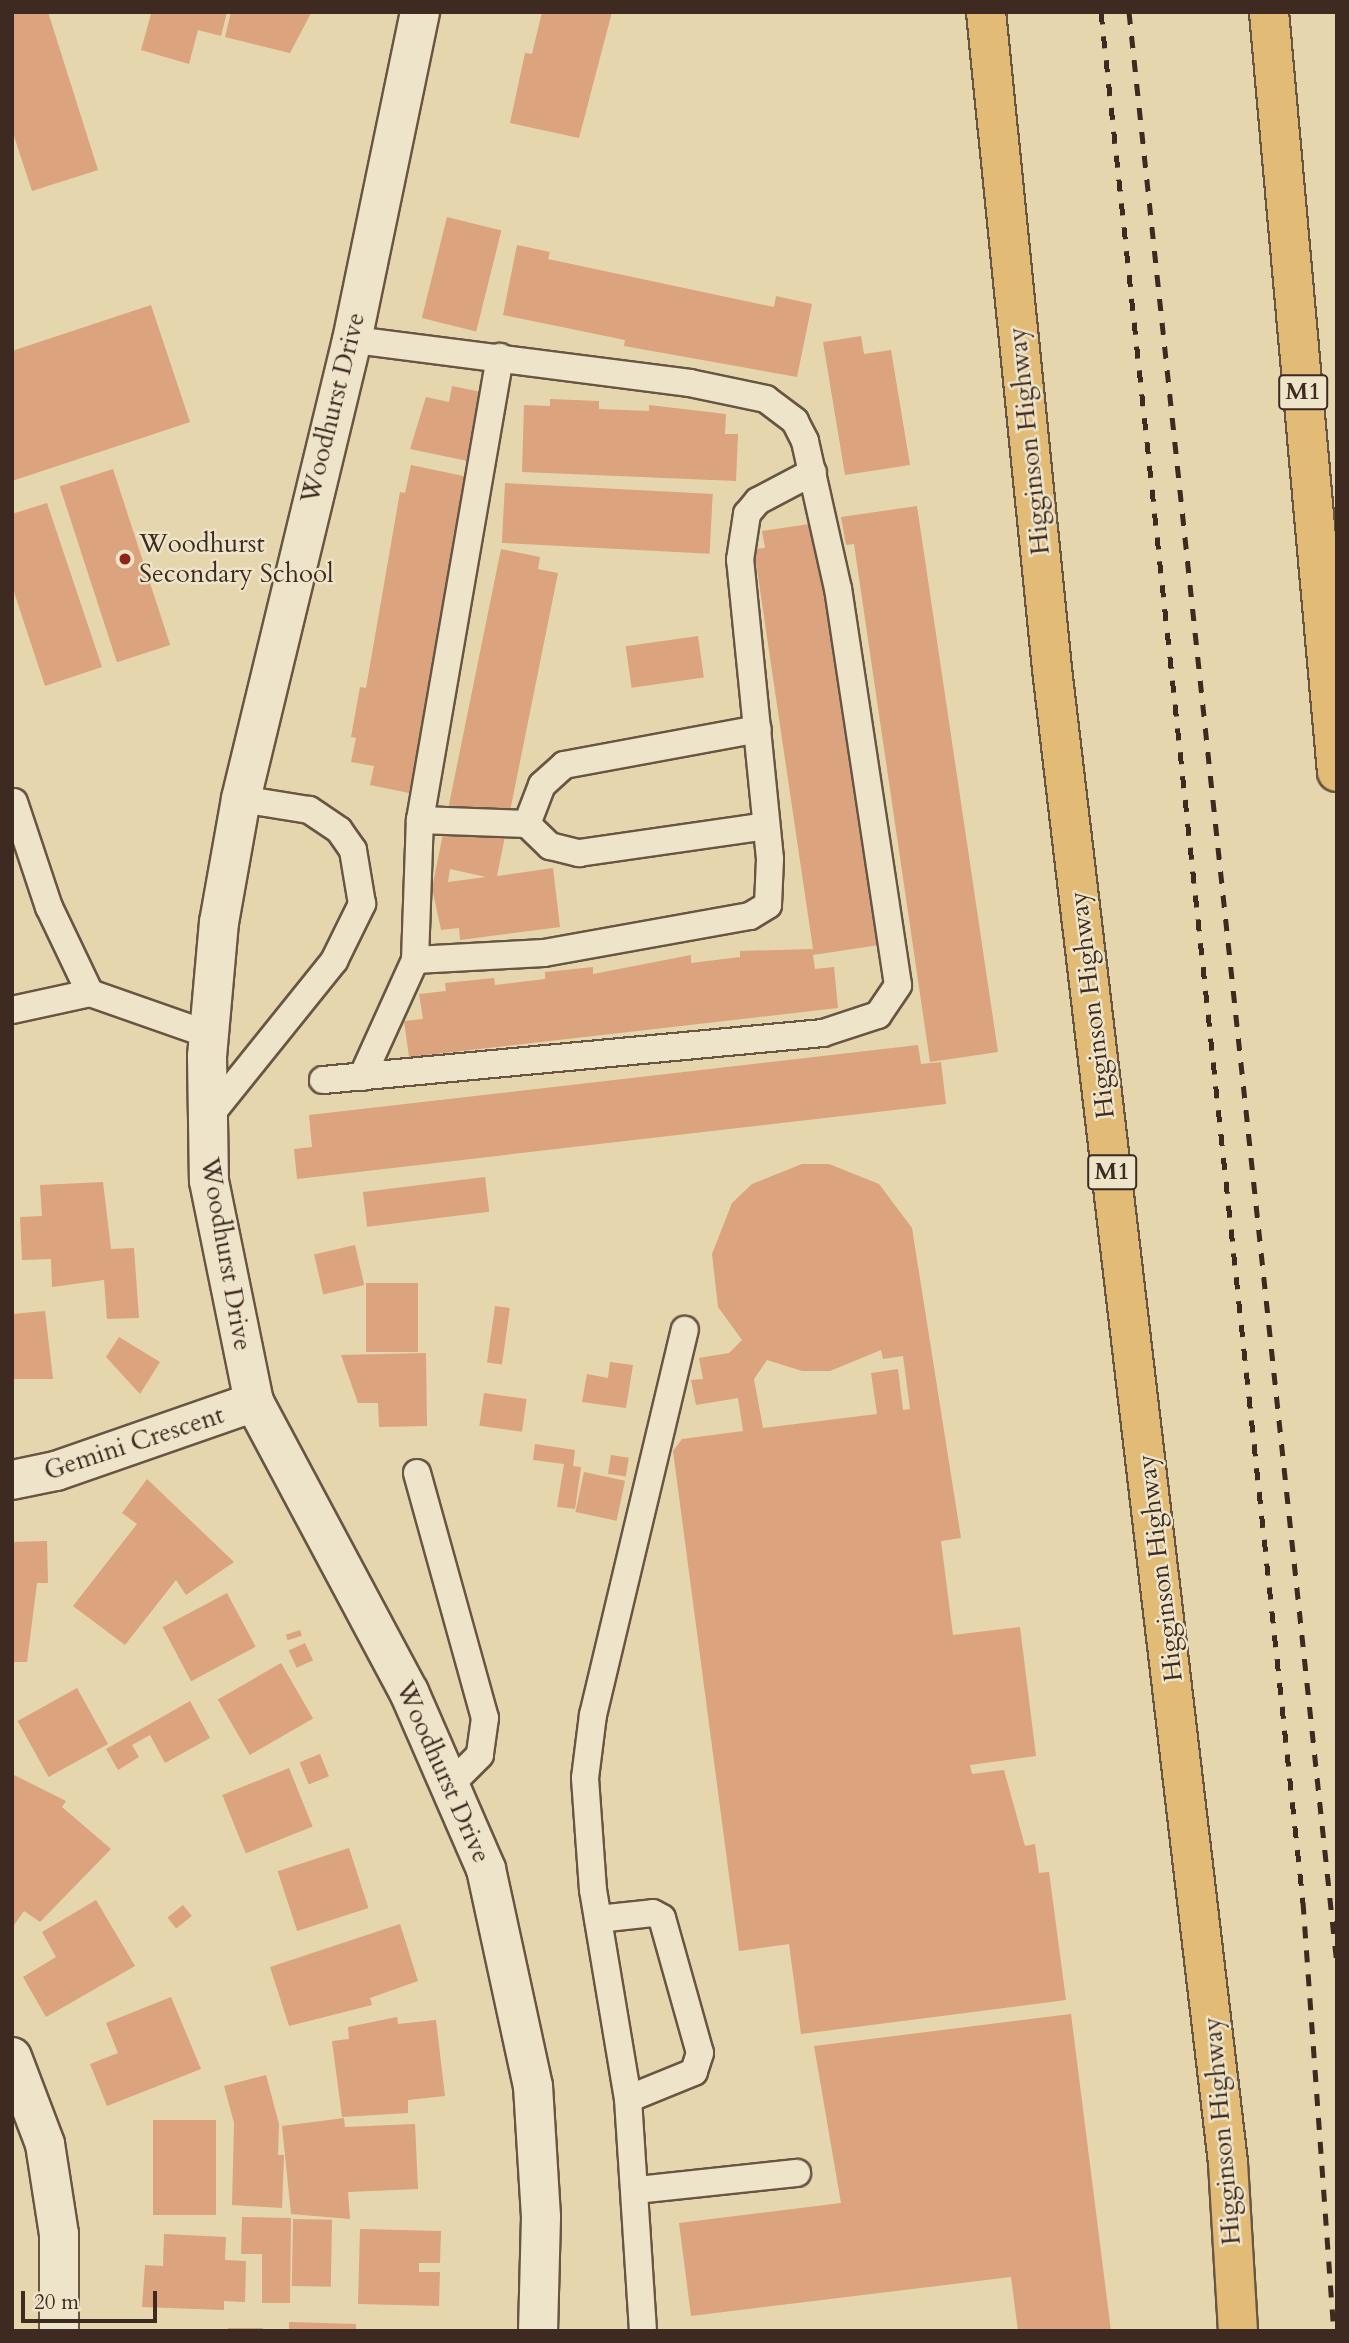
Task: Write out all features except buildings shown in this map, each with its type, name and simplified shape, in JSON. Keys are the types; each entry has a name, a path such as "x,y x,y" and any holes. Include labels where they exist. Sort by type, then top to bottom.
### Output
{"highway":[{"name":"Higginson Highway","path":"986,12 1052,669 1228,2163 1238,2331"},
{"name":"M1","path":"1269,12 1337,772"}],"street":[{"name":"Woodhurst Drive","path":"420,12 352,340 240,799 219,922 210,1035 207,1119 209,1181 254,1402 452,1783 486,1869 533,2086 541,2217 538,2331"},
{"name":"Gemini Crescent","path":"12,1480 56,1471 254,1402"},
{"path":"12,2057 45,2144 59,2234 59,2331"}],"lane":[{"path":"323,1080 738,1046 844,1027 889,1003 898,985 896,952 813,472 795,421 766,399 500,357 352,340"},
{"path":"362,1077 415,960 420,820 500,357"},
{"path":"415,960 508,958 610,941 764,909 772,892 740,560 747,514 774,487 813,472"},
{"path":"527,824 542,785 564,765 758,729"},
{"path":"207,1119 334,961 362,904 353,850 339,830 309,810 240,799"},
{"path":"14,802 49,906 90,993"},
{"path":"420,820 527,824 551,846 579,853 766,826"},
{"path":"12,1010 90,993 210,1035"},
{"path":"643,2331 637,2190 628,2099 598,1919 585,1778 593,1715 685,1330"},
{"path":"417,1473 485,1718 480,1755 452,1783"},
{"path":"598,1919 653,1913 662,1918 700,2053 694,2072 628,2099"},
{"path":"637,2190 797,2173"}],"railway":[{"path":"1101,12 1303,1902 1334,2331"},
{"path":"1129,12 1337,1965"}],"place":[{"name":"Woodhurst Secondary School","path":"125,559"}]}
